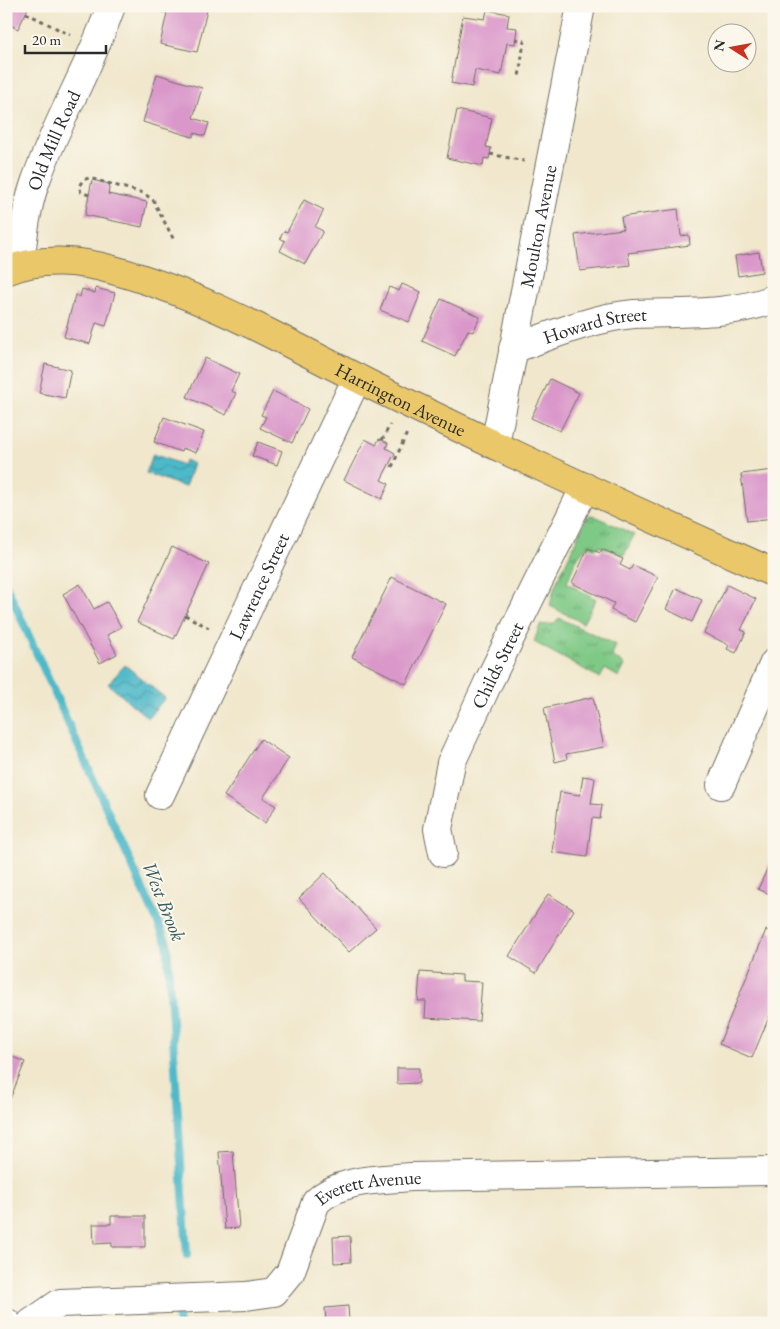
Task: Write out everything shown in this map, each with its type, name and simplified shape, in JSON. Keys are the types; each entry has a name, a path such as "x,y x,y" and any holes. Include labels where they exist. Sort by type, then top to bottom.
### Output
{"main road":[{"name":"Harrington Avenue","path":"13,268 63,262 114,270 217,310 585,487 774,573"}],"street":[{"name":"Old Mill Road","path":"13,268 35,183 96,48 111,6"},
{"name":"Moulton Avenue","path":"495,444 580,6"},
{"name":"Howard Street","path":"512,349 574,327 632,314 700,314 760,304 774,299"},
{"name":"Lawrence Street","path":"160,795 357,378"},
{"name":"Childs Street","path":"443,853 438,829 451,763 488,683 585,487"},
{"path":"721,785 774,663"},
{"name":"Everett Avenue","path":"30,1323 60,1303 246,1296 274,1292 290,1273 316,1202 323,1195 341,1187 364,1181 420,1177 774,1171"}],"path":[{"path":"26,13 96,48"},
{"path":"515,39 524,41 519,77"},
{"path":"490,154 548,166"},
{"path":"89,195 81,192 80,186 83,180 89,178 143,193 153,200 175,242"},
{"path":"382,440 393,420"},
{"path":"392,467 410,428"}],"green space":[{"path":"593,515 634,535 624,555 599,546 596,549 588,546 578,557 567,583 596,599 583,623 550,606 555,586 587,517"},
{"path":"559,618 616,645 612,656 625,665 619,677 605,669 600,678 534,642 540,625 553,624"}],"water":[{"path":"153,454 183,465 185,460 193,464 185,487 146,473"},
{"path":"125,665 165,698 148,718 108,684"}],"building":[{"path":"6,6 29,6 18,29 6,23"},
{"path":"164,6 208,6 197,52 160,44 167,13 162,12"},
{"path":"633,6 672,6 672,11 633,9"},
{"path":"487,10 509,14 507,27 517,28 515,44 507,43 501,75 475,70 472,87 451,83 463,16 485,19"},
{"path":"157,74 202,88 193,118 209,123 205,136 194,133 193,137 143,122"},
{"path":"457,110 492,118 486,147 491,148 489,159 484,158 483,166 447,158"},
{"path":"92,180 110,184 108,194 147,202 142,227 85,215"},
{"path":"304,200 324,210 315,227 323,231 305,264 280,251 285,241 280,238 284,231 287,232"},
{"path":"678,209 681,236 689,235 690,245 628,253 630,265 580,271 575,235 623,229 621,217"},
{"path":"759,252 762,272 738,276 735,256"},
{"path":"402,284 421,292 409,322 380,310 389,287 399,291"},
{"path":"96,288 115,293 106,326 96,323 90,344 64,337 75,295 80,297 82,289 95,293"},
{"path":"441,299 480,317 473,332 468,330 455,356 422,341"},
{"path":"205,358 239,374 231,391 236,393 226,415 187,397"},
{"path":"45,364 71,370 65,398 39,393"},
{"path":"550,379 579,393 560,431 531,418"},
{"path":"273,391 308,409 292,443 260,428 266,417 261,415"},
{"path":"164,417 204,432 196,453 182,448 181,452 154,442"},
{"path":"365,439 376,445 379,439 382,440 388,443 386,448 395,453 381,480 389,484 382,499 344,480"},
{"path":"258,442 282,451 277,465 252,456"},
{"path":"774,470 774,518 747,521 741,474"},
{"path":"172,547 209,564 174,639 137,622"},
{"path":"588,548 600,553 602,549 623,559 620,565 630,570 633,565 658,577 635,622 611,610 614,603 572,583"},
{"path":"392,577 446,604 406,684 352,657"},
{"path":"80,584 94,609 107,602 121,627 107,635 117,654 100,663 63,594"},
{"path":"727,585 756,599 741,630 746,632 736,653 727,649 729,645 704,633"},
{"path":"676,588 702,600 692,622 666,609"},
{"path":"593,697 604,747 566,754 567,759 555,762 544,708"},
{"path":"261,739 289,758 263,798 276,806 265,823 224,796"},
{"path":"583,776 595,778 591,804 602,805 600,819 592,818 587,857 552,852 560,792 580,795"},
{"path":"774,854 774,896 758,889"},
{"path":"325,873 376,928 349,952 299,898"},
{"path":"548,894 574,910 536,973 509,956"},
{"path":"766,930 774,933 774,1005 752,1058 719,1044"},
{"path":"420,972 462,975 462,981 482,982 479,1021 425,1018 426,1001 418,1001"},
{"path":"6,1054 25,1062 6,1109"},
{"path":"397,1068 419,1068 419,1083 397,1084"},
{"path":"233,1151 239,1228 225,1229 219,1152"},
{"path":"111,1216 145,1216 145,1247 112,1247 112,1243 94,1244 93,1224 111,1224"},
{"path":"350,1236 351,1262 334,1263 333,1237"},
{"path":"348,1306 349,1321 326,1323 325,1308"}],"waterway":[{"name":"West Brook","path":"6,585 167,943 187,1255"},
{"name":"West Brook","path":"177,1316 179,1323"}]}
